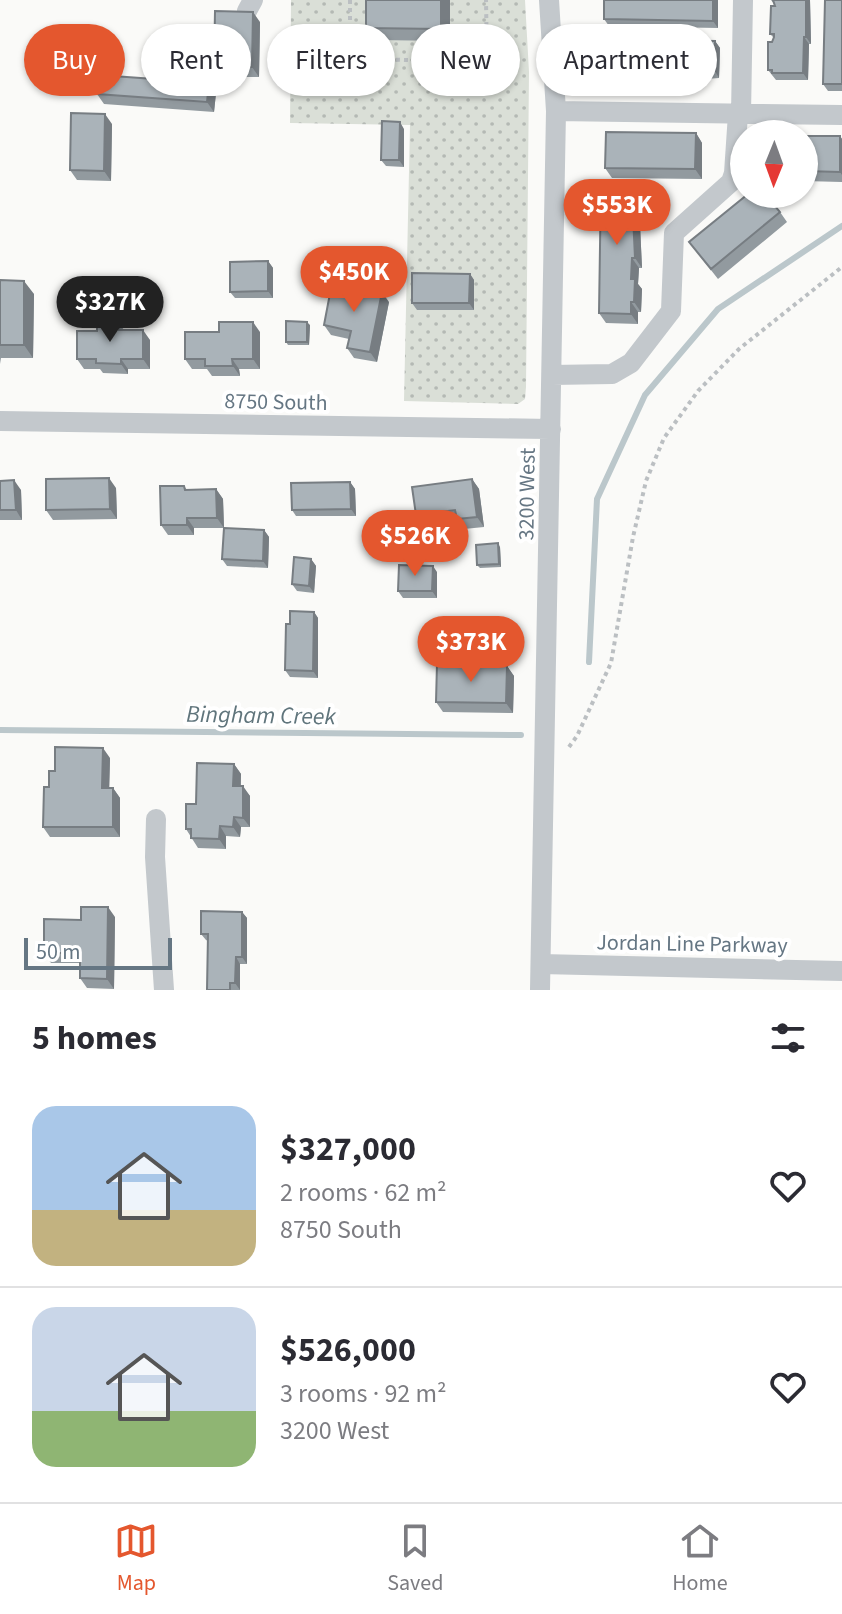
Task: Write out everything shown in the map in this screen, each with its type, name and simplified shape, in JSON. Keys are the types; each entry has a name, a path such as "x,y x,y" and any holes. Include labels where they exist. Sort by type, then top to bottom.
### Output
{"street":[{"name":"3200 West","path":"540,990 556,111 549,0"},
{"path":"552,375 619,372 631,363 670,314 674,233 731,182 734,173 740,114 743,0"},
{"path":"556,111 842,115"},
{"name":"8750 South","path":"0,421 551,429"},
{"path":"156,819 155,857 164,990"},
{"name":"Jordan Line Parkway","path":"541,964 842,971"}],"path":[{"path":"350,0 350,58 411,60"},
{"path":"486,0 486,24"},
{"path":"569,747 611,663 646,481 664,438 698,391 739,349 842,267"}],"shaded area":[{"path":"291,0 525,0 529,72 526,387 525,399 518,404 404,401 410,125 290,123 290,96 395,96 395,24 291,24"}],"building":[{"path":"366,0 441,0 441,24 411,24 411,29 395,28 395,24 366,24"},
{"path":"604,0 713,0 713,21 604,19"},
{"path":"773,0 806,0 803,73 772,73 768,70 768,42 772,42 774,37 770,34 771,6 775,6"},
{"path":"825,0 842,0 842,84 823,84"},
{"path":"215,11 253,12 252,67 251,24 215,24"},
{"path":"125,77 141,78 141,96 208,96 207,102 124,96"},
{"path":"71,113 105,114 104,171 70,170"},
{"path":"382,121 400,122 399,160 381,160"},
{"path":"606,132 696,133 695,169 605,168"},
{"path":"818,136 840,136 840,172 818,171"},
{"path":"601,180 633,180 635,258 632,258 631,279 635,279 631,314 599,313"},
{"path":"731,208 777,208 780,212 711,269 689,242"},
{"path":"268,261 268,291 230,292 230,262"},
{"path":"412,273 470,274 469,303 412,303"},
{"path":"0,280 24,281 24,345 0,345"},
{"path":"332,283 382,292 370,352 347,348 351,331 324,325"},
{"path":"286,321 307,322 307,342 286,342"},
{"path":"219,322 253,322 253,359 232,359 233,366 205,366 205,359 185,359 185,332 219,332"},
{"path":"97,323 119,323 119,330 143,330 143,359 121,359 121,364 77,359 77,331 97,331"},
{"path":"109,478 110,509 46,510 46,479"},
{"path":"472,479 477,517 457,519 455,510 416,515 412,487"},
{"path":"14,480 16,510 0,510 0,481"},
{"path":"350,482 351,509 292,510 291,483"},
{"path":"160,486 184,486 185,490 216,489 217,518 187,518 187,525 161,525"},
{"path":"224,528 264,530 263,561 222,559"},
{"path":"498,543 499,564 477,565 476,545"},
{"path":"294,557 311,559 309,586 292,584"},
{"path":"399,565 433,566 432,591 398,591"},
{"path":"290,611 314,612 313,671 285,670 286,624 290,624"},
{"path":"437,664 507,666 506,703 436,702"},
{"path":"55,747 103,748 102,788 113,788 113,827 43,827 44,787 49,787 49,771 55,771"},
{"path":"197,763 234,764 233,786 243,786 243,818 234,817 233,827 220,826 219,839 191,838 191,829 186,829 186,804 196,804"},
{"path":"81,907 108,907 107,979 80,978 80,953 44,953 44,919 81,920"},
{"path":"201,911 242,912 242,957 236,957 235,983 230,983 230,990 207,990 208,934 201,934"}],"waterway":[{"name":"Bingham Creek","path":"589,662 597,499 645,395 718,309 842,226"},
{"name":"Bingham Creek","path":"0,730 521,735"}]}
